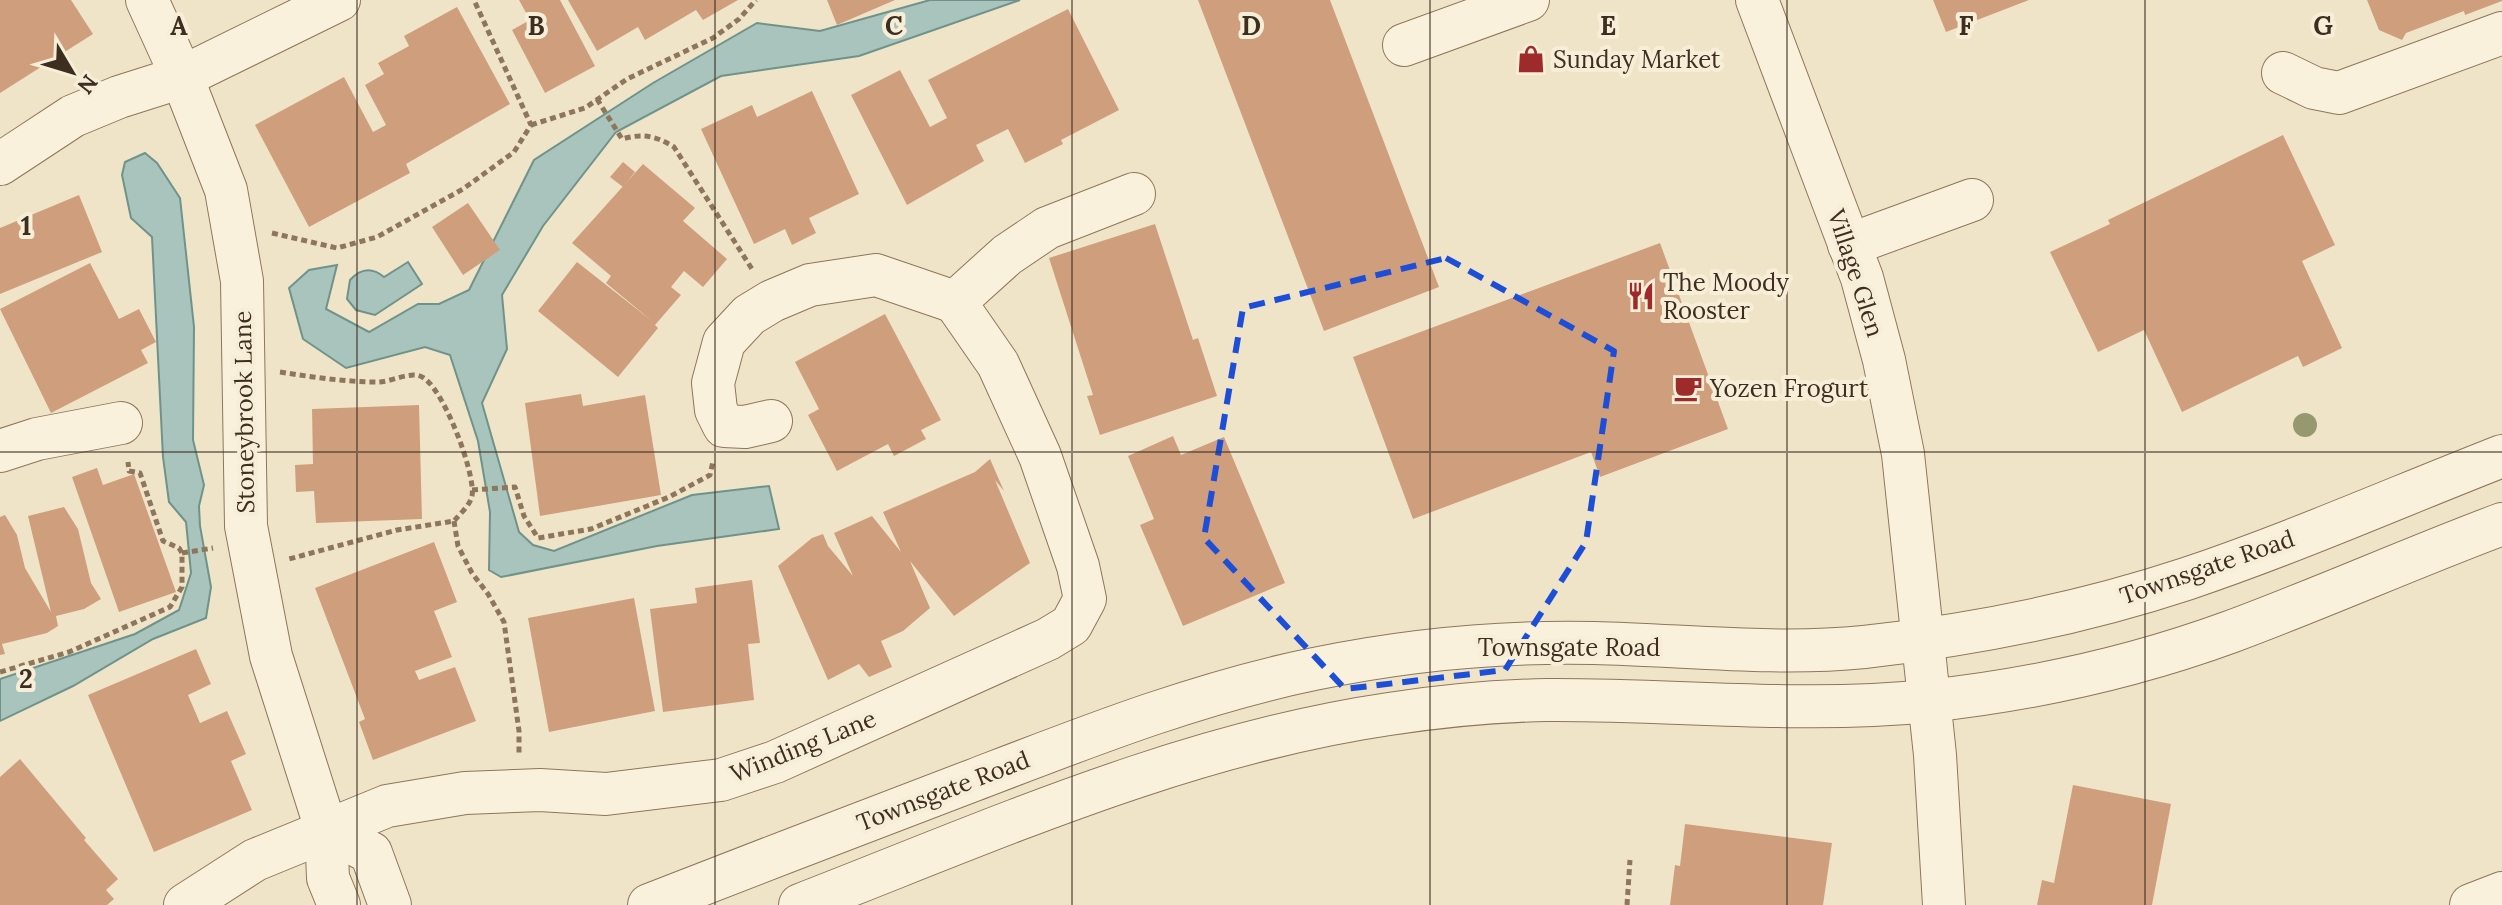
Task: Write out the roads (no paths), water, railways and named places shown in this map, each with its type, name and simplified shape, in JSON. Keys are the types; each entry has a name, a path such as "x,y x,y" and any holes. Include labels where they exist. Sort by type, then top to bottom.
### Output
{"street":[{"name":"Stoneybrook Lane","path":"147,0 182,77 226,190 242,281 246,526 271,656 326,829 328,878 339,905"},
{"path":"0,164 73,116 182,77 339,0"},
{"path":"1404,45 1528,0"},
{"name":"Village Glen","path":"1757,0 1862,278 1903,454 1941,821 1944,905"},
{"path":"2283,73 2314,88 2339,93 2502,33"},
{"path":"771,421 745,427 724,426 716,410 713,383 724,342 749,315 772,301 810,285 876,275 955,302 1007,255 1047,228 1134,194"},
{"path":"1849,245 1972,200"},
{"name":"Winding Lane","path":"185,905 255,860 387,806 465,793 540,790 606,794 721,780 775,762 906,704 1048,639 1071,625 1085,599 1078,566 1040,456 998,364 955,302"},
{"path":"0,451 37,439 121,423"},
{"name":"Townsgate Road","path":"649,905 1129,720 1232,687 1317,668 1417,652 1501,644 1590,643 1755,650 1860,647 2012,624 2189,578 2502,456"},
{"path":"2395,565 2441,518 2502,495"},
{"path":"800,905 1056,806 1199,757 1298,730 1451,706 1544,700 1736,706 1852,705 1929,700 2083,675 2229,632 2502,524"},
{"path":"326,829 371,853 390,905"},
{"path":"2471,905 2502,893"}],"water":[{"path":"930,0 1020,0 859,56 721,76 616,132 543,226 502,295 507,349 482,403 519,532 533,545 554,551 692,495 769,486 779,529 657,546 501,577 489,570 490,512 478,441 450,355 425,347 346,368 303,339 289,288 309,270 337,265 326,309 369,332 418,304 439,304 469,290 534,160 653,83 757,23 820,31"},
{"path":"145,153 157,163 180,198 194,327 193,440 204,485 199,506 200,526 211,587 206,618 153,639 73,686 0,721 0,679 135,634 179,610 191,573 186,522 169,502 163,457 152,237 131,218 122,175 125,162"},
{"path":"408,262 422,284 375,315 356,310 347,299 350,280 358,273 371,270 384,277"}],"place":[{"name":"Sunday Market","path":"1531,59"},
{"name":"The Moody Rooster","path":"1641,296"},
{"name":"Yozen Frogurt","path":"1688,388"}]}
